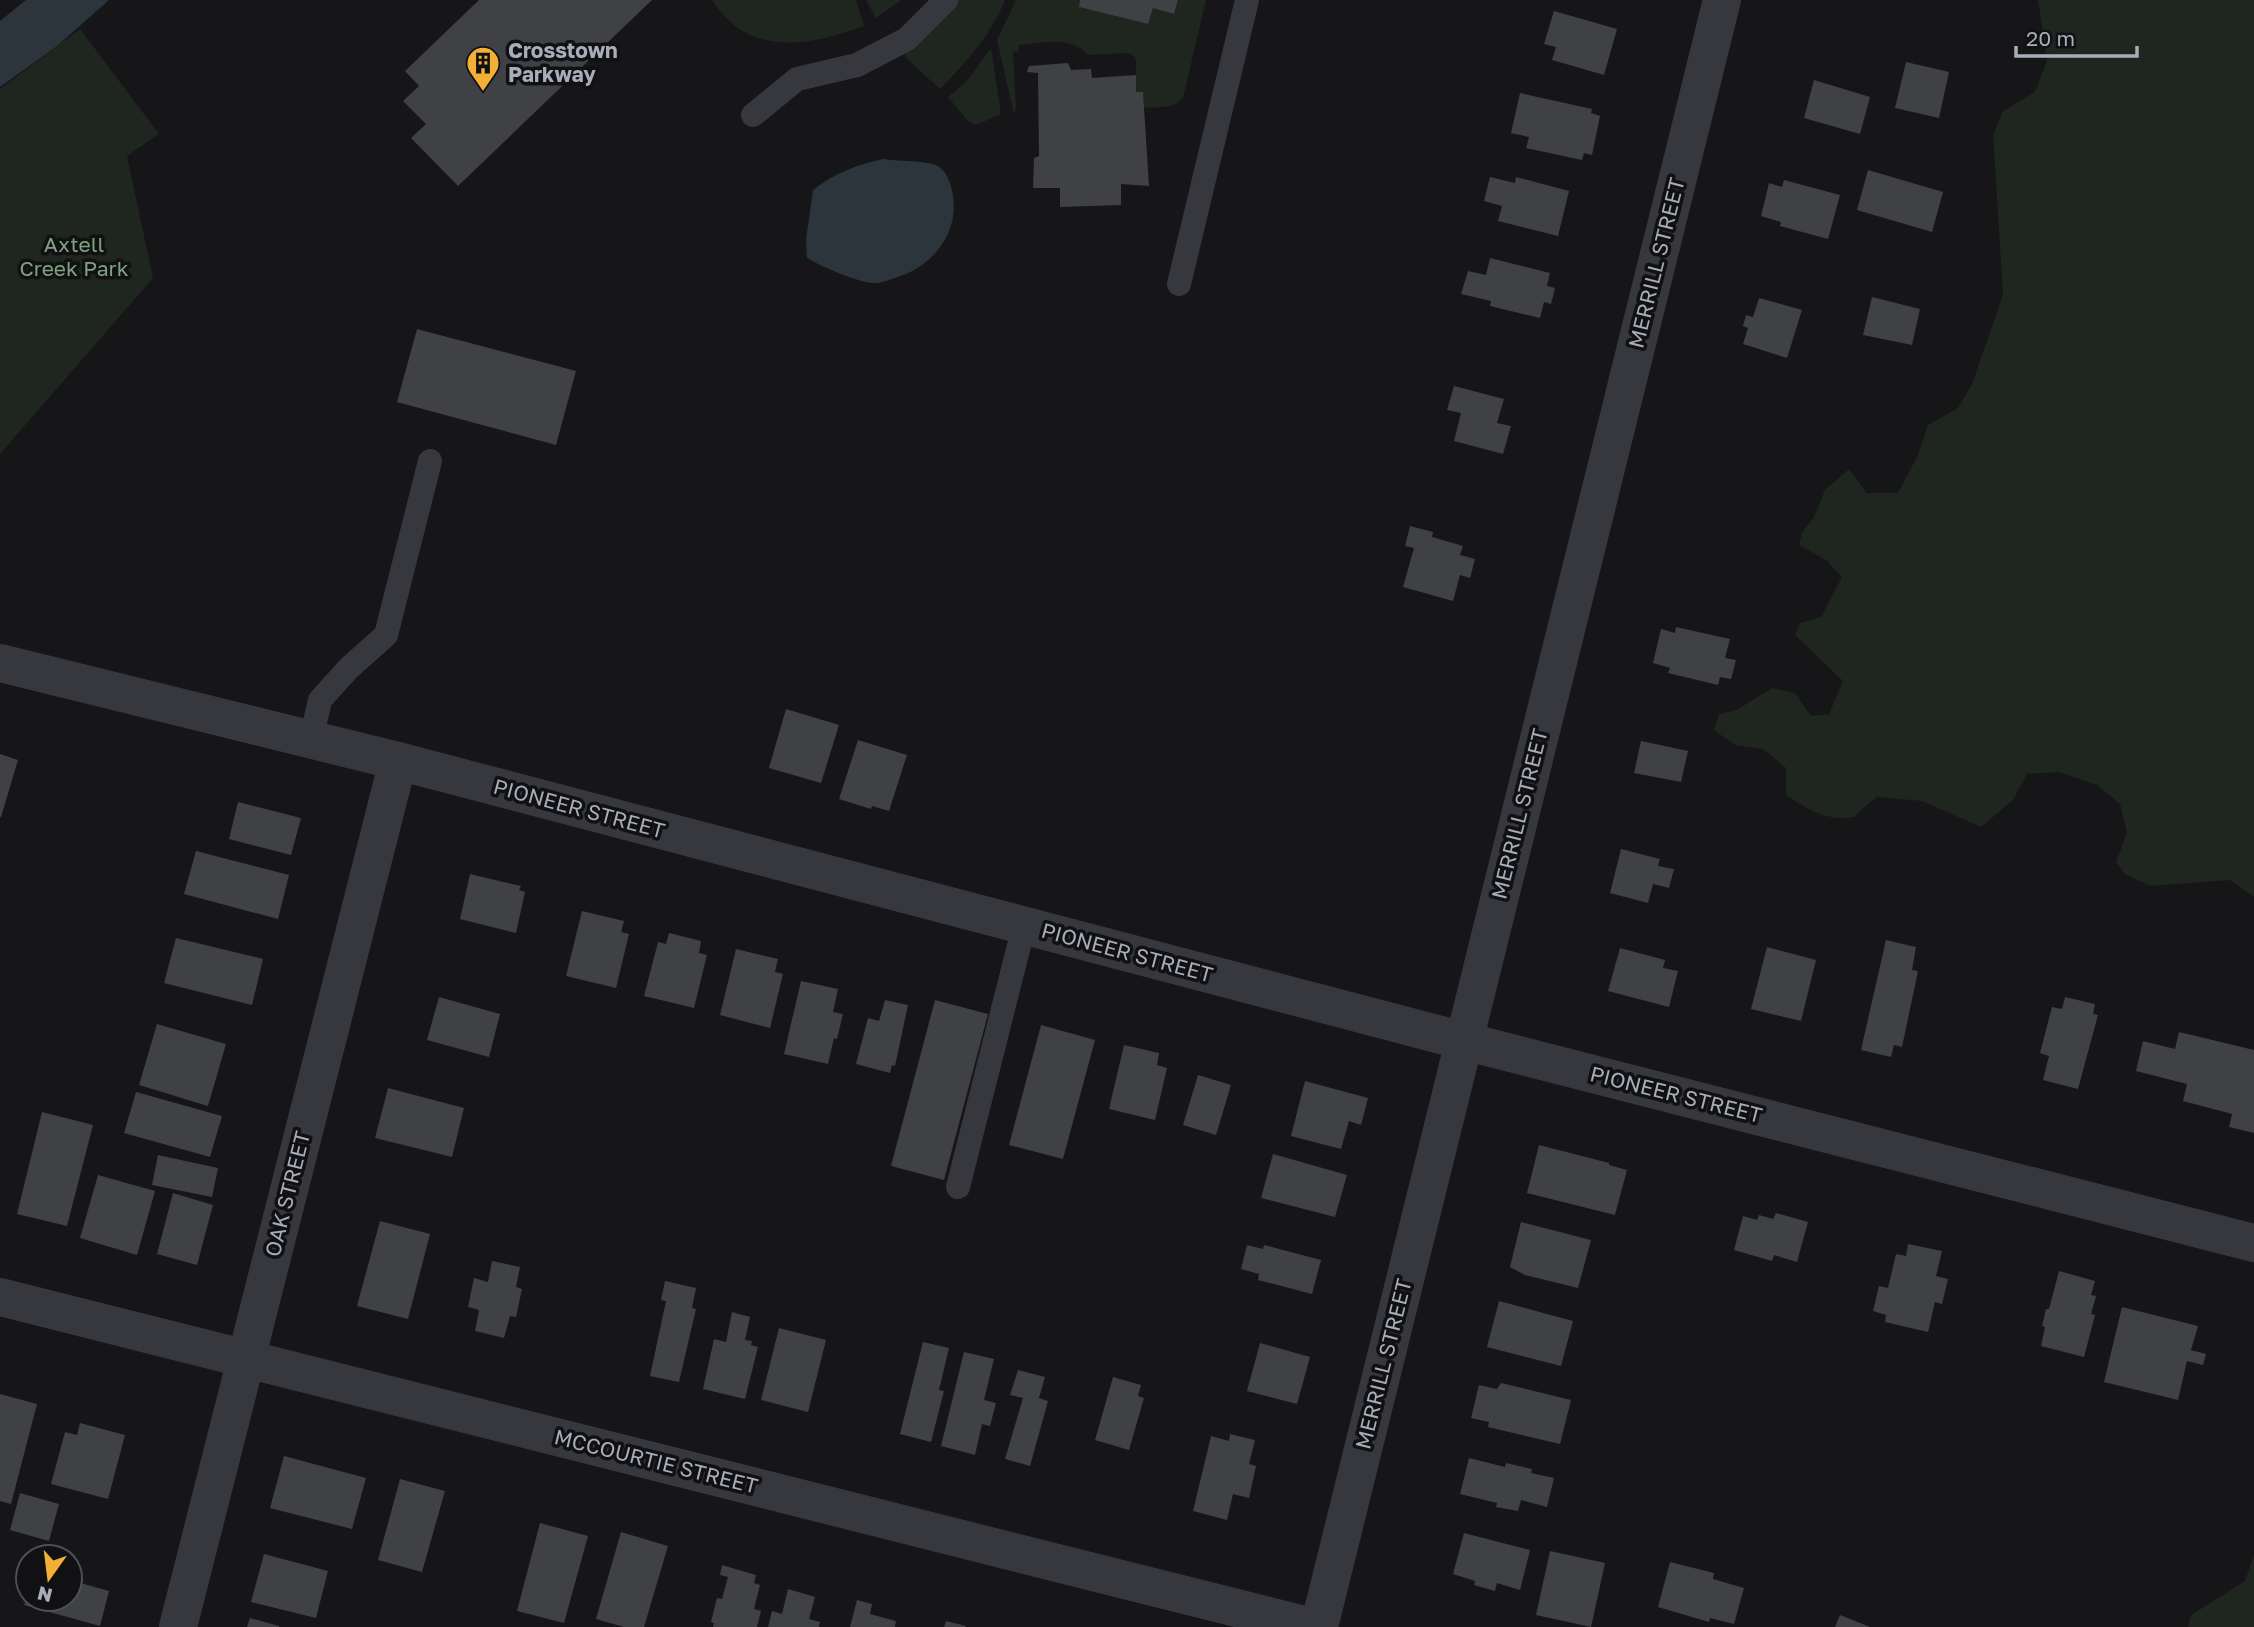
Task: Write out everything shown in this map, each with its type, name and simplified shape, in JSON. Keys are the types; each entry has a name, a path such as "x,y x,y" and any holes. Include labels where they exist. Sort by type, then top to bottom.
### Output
{"street":[{"name":"MERRILL STREET","path":"1319,1627 1722,0"},
{"name":"PIONEER STREET","path":"0,663 398,761 1464,1041 2254,1243"},
{"name":"OAK STREET","path":"178,1627 398,761"},
{"name":"MCCOURTIE STREET","path":"0,1297 1312,1627"}],"lane":[{"path":"753,115 797,79 858,65 907,38 946,0"},
{"path":"1179,284 1247,0"},
{"path":"311,740 320,700 349,668 386,635 430,461"},
{"path":"958,1187 1024,926"}],"green space":[{"path":"712,0 856,0 864,26 822,39 801,42 762,39 743,31 727,19"},
{"path":"866,0 901,0 876,18"},
{"path":"955,0 1005,0 985,36 940,89 906,58 903,47"},
{"path":"1016,0 1080,0 1079,7 1148,24 1153,8 1174,14 1178,0 1206,0 1183,98 1170,106 1144,108 1143,92 1136,92 1134,56 1128,53 1088,55 1065,43 1037,43 1019,45 1018,51 1013,52 1016,108 1014,115 997,40"},
{"path":"2038,0 2254,0 2254,897 2230,880 2151,886 2125,874 2116,862 2127,833 2120,804 2097,785 2059,772 2027,774 2013,800 1981,827 1922,801 1877,797 1855,817 1835,818 1811,810 1786,795 1786,768 1763,749 1735,745 1714,730 1719,714 1737,710 1772,688 1795,693 1811,716 1829,714 1843,681 1795,635 1800,623 1821,617 1842,577 1826,560 1799,545 1802,533 1814,517 1825,490 1849,469 1867,493 1898,493 1918,455 1928,425 1958,408 1972,384 2003,295 1993,135 2003,111 2035,92 2047,61"},
{"name":"Axtell Creek Park","path":"80,29 159,134 127,156 153,278 0,454 0,89"},
{"path":"991,48 1001,114 976,125 969,122 948,97 966,82"},
{"path":"2254,1555 2254,1627 2188,1627 2191,1615 2245,1581"}],"shaded area":[{"path":"26,0 109,0 57,46 0,87 0,21"},
{"path":"883,159 936,165 949,180 954,205 953,219 949,232 934,255 911,271 875,283 849,277 807,258 806,240 813,190 846,170"}],"building":[{"name":"Crosstown Parkway","path":"479,0 652,0 458,186 411,138 426,124 403,101 419,86 405,71"},
{"path":"1080,0 1178,0 1174,14 1153,8 1148,24 1079,7"},
{"path":"1554,11 1617,29 1604,75 1552,60 1556,47 1544,44"},
{"path":"1906,62 1949,72 1939,118 1895,108"},
{"path":"1068,63 1071,70 1091,69 1092,78 1136,75 1136,92 1143,92 1149,186 1121,184 1121,205 1060,207 1060,188 1033,188 1034,158 1039,156 1038,73 1027,72 1029,66"},
{"path":"1814,80 1870,97 1860,134 1804,118"},
{"path":"1520,93 1592,109 1591,113 1600,116 1592,155 1584,153 1582,160 1526,148 1529,137 1511,133"},
{"path":"1868,170 1943,192 1932,232 1857,210"},
{"path":"1490,177 1515,183 1516,177 1569,191 1558,236 1498,221 1502,206 1484,201"},
{"path":"1784,180 1840,195 1828,239 1780,226 1781,222 1761,216 1769,183 1782,187"},
{"path":"1490,258 1550,273 1547,286 1555,288 1551,304 1544,302 1540,318 1490,306 1491,301 1461,294 1468,271 1486,275"},
{"path":"1872,297 1920,309 1912,345 1863,335"},
{"path":"1759,298 1802,310 1787,358 1743,344 1748,328 1743,326 1746,315 1753,317"},
{"path":"417,329 576,371 556,445 397,402"},
{"path":"1454,386 1504,399 1497,423 1511,426 1503,454 1454,441 1461,413 1447,410"},
{"path":"1410,526 1433,532 1432,537 1463,546 1460,555 1475,559 1470,578 1460,575 1453,601 1403,587 1414,548 1405,546"},
{"path":"1676,627 1730,639 1725,658 1736,660 1731,679 1720,677 1718,685 1668,673 1670,668 1653,663 1661,629 1675,633"},
{"path":"786,709 839,725 821,783 769,768"},
{"path":"858,740 907,755 889,811 872,806 871,809 839,799"},
{"path":"1641,741 1688,751 1681,782 1634,773"},
{"path":"0,754 18,760 1,817 0,817"},
{"path":"238,802 301,818 291,855 229,839"},
{"path":"1621,849 1660,859 1658,866 1674,869 1669,888 1653,884 1648,903 1610,893"},
{"path":"196,851 289,875 278,919 184,894"},
{"path":"470,874 521,886 519,890 525,892 516,933 460,919"},
{"path":"582,911 624,921 621,932 629,934 616,988 566,976"},
{"path":"669,933 701,941 699,953 707,955 694,1008 644,996 658,942 666,944"},
{"path":"176,938 263,959 252,1005 164,983"},
{"path":"1886,940 1916,947 1912,970 1918,971 1902,1047 1894,1045 1891,1057 1861,1050"},
{"path":"1767,947 1816,960 1801,1021 1751,1009"},
{"path":"1620,948 1665,960 1663,968 1678,971 1669,1007 1608,991"},
{"path":"736,949 778,959 775,972 783,974 770,1028 720,1015"},
{"path":"801,981 838,989 833,1012 843,1014 828,1064 784,1054"},
{"path":"439,997 500,1014 489,1057 427,1040"},
{"path":"2065,997 2095,1004 2093,1014 2098,1015 2078,1089 2043,1080 2049,1056 2040,1053 2052,1007 2062,1009"},
{"path":"885,1000 908,1005 895,1066 892,1065 890,1073 856,1064 868,1018 879,1021"},
{"path":"935,1000 988,1014 944,1180 891,1166"},
{"path":"157,1024 226,1044 208,1106 139,1085"},
{"path":"1041,1025 1095,1040 1063,1159 1009,1145"},
{"path":"2179,1032 2254,1050 2254,1133 2229,1127 2232,1114 2183,1101 2187,1084 2136,1071 2143,1041 2175,1049"},
{"path":"1124,1045 1159,1053 1157,1065 1167,1068 1155,1120 1109,1109"},
{"path":"1198,1075 1231,1085 1216,1135 1183,1125"},
{"path":"1305,1081 1368,1098 1361,1125 1349,1121 1341,1149 1291,1136"},
{"path":"388,1088 464,1108 452,1157 375,1138"},
{"path":"136,1092 222,1116 210,1157 124,1133"},
{"path":"42,1112 93,1125 67,1226 17,1214"},
{"path":"1539,1145 1627,1170 1615,1215 1527,1193"},
{"path":"1273,1154 1347,1175 1335,1217 1261,1198"},
{"path":"158,1155 218,1168 212,1197 152,1185"},
{"path":"98,1175 155,1191 137,1255 80,1238"},
{"path":"173,1193 213,1205 197,1265 157,1254"},
{"path":"1776,1213 1808,1222 1797,1262 1774,1255 1772,1261 1734,1250 1743,1216 1757,1220 1759,1215 1773,1219"},
{"path":"380,1221 430,1234 408,1319 357,1306"},
{"path":"1521,1222 1591,1240 1578,1288 1525,1275 1510,1267"},
{"path":"1908,1244 1942,1251 1936,1276 1948,1279 1942,1304 1935,1302 1928,1332 1885,1322 1886,1315 1873,1311 1879,1286 1888,1288 1896,1254 1906,1256"},
{"path":"1247,1245 1263,1249 1264,1245 1321,1260 1312,1294 1258,1280 1259,1274 1241,1269"},
{"path":"492,1261 520,1267 516,1287 522,1289 516,1317 510,1316 504,1338 475,1331 479,1310 468,1307 474,1278 488,1282"},
{"path":"2059,1271 2095,1281 2091,1295 2096,1296 2091,1314 2095,1315 2084,1357 2041,1346 2046,1309 2049,1309"},
{"path":"665,1281 696,1288 692,1308 696,1309 679,1382 650,1376 666,1301 661,1300"},
{"path":"1499,1301 1573,1321 1561,1366 1487,1347"},
{"path":"2122,1307 2198,1326 2191,1350 2206,1354 2203,1365 2187,1361 2178,1400 2104,1382"},
{"path":"732,1312 750,1317 745,1340 752,1341 751,1345 758,1347 745,1399 703,1389 714,1339 726,1342"},
{"path":"779,1328 826,1340 808,1412 761,1400"},
{"path":"923,1342 949,1348 939,1390 944,1391 931,1442 900,1434"},
{"path":"1260,1343 1310,1357 1297,1404 1247,1391"},
{"path":"964,1352 994,1359 984,1400 996,1403 990,1426 982,1424 975,1455 941,1446"},
{"path":"1018,1370 1045,1377 1039,1398 1048,1401 1030,1466 1005,1459 1023,1398 1010,1395"},
{"path":"1113,1377 1141,1385 1138,1396 1144,1398 1129,1450 1095,1440"},
{"path":"1501,1383 1571,1400 1560,1444 1488,1427 1489,1422 1471,1418 1479,1385 1497,1389"},
{"path":"0,1394 37,1404 11,1504 0,1501"},
{"path":"80,1423 125,1435 108,1499 51,1484 65,1432 77,1435"},
{"path":"1230,1434 1255,1440 1249,1464 1256,1466 1249,1498 1233,1494 1227,1520 1193,1511 1211,1436 1229,1441"},
{"path":"284,1456 366,1478 352,1529 270,1508"},
{"path":"1469,1458 1505,1467 1506,1463 1532,1469 1531,1473 1554,1478 1547,1507 1521,1500 1518,1511 1496,1507 1497,1503 1460,1494"},
{"path":"400,1479 445,1491 422,1572 378,1560"},
{"path":"20,1493 59,1504 49,1541 10,1530"},
{"path":"540,1523 588,1536 564,1623 517,1611"},
{"path":"621,1532 668,1546 644,1627 624,1627 596,1619"},
{"path":"1464,1533 1530,1550 1520,1590 1497,1583 1495,1591 1474,1585 1475,1581 1453,1574"},
{"path":"1550,1551 1605,1563 1591,1627 1536,1615"},
{"path":"264,1554 328,1571 316,1618 251,1602"},
{"path":"1670,1562 1714,1573 1713,1579 1744,1588 1734,1624 1710,1618 1709,1622 1658,1607"},
{"path":"722,1565 756,1575 754,1583 760,1585 754,1609 761,1611 757,1627 713,1627 714,1623 711,1622 717,1598 722,1599 728,1577 720,1575"},
{"path":"84,1584 109,1591 100,1626 53,1613 84,1613"},
{"path":"788,1589 815,1597 809,1619 820,1622 819,1627 768,1627 772,1611 782,1614"},
{"path":"857,1600 872,1604 870,1614 896,1621 895,1627 850,1627"},
{"path":"1840,1615 1870,1627 1835,1627"},
{"path":"250,1618 279,1626 279,1627 247,1627"},
{"path":"946,1621 966,1626 944,1627"}],"place":[{"name":"Crosstown Parkway","path":"483,93"}]}
